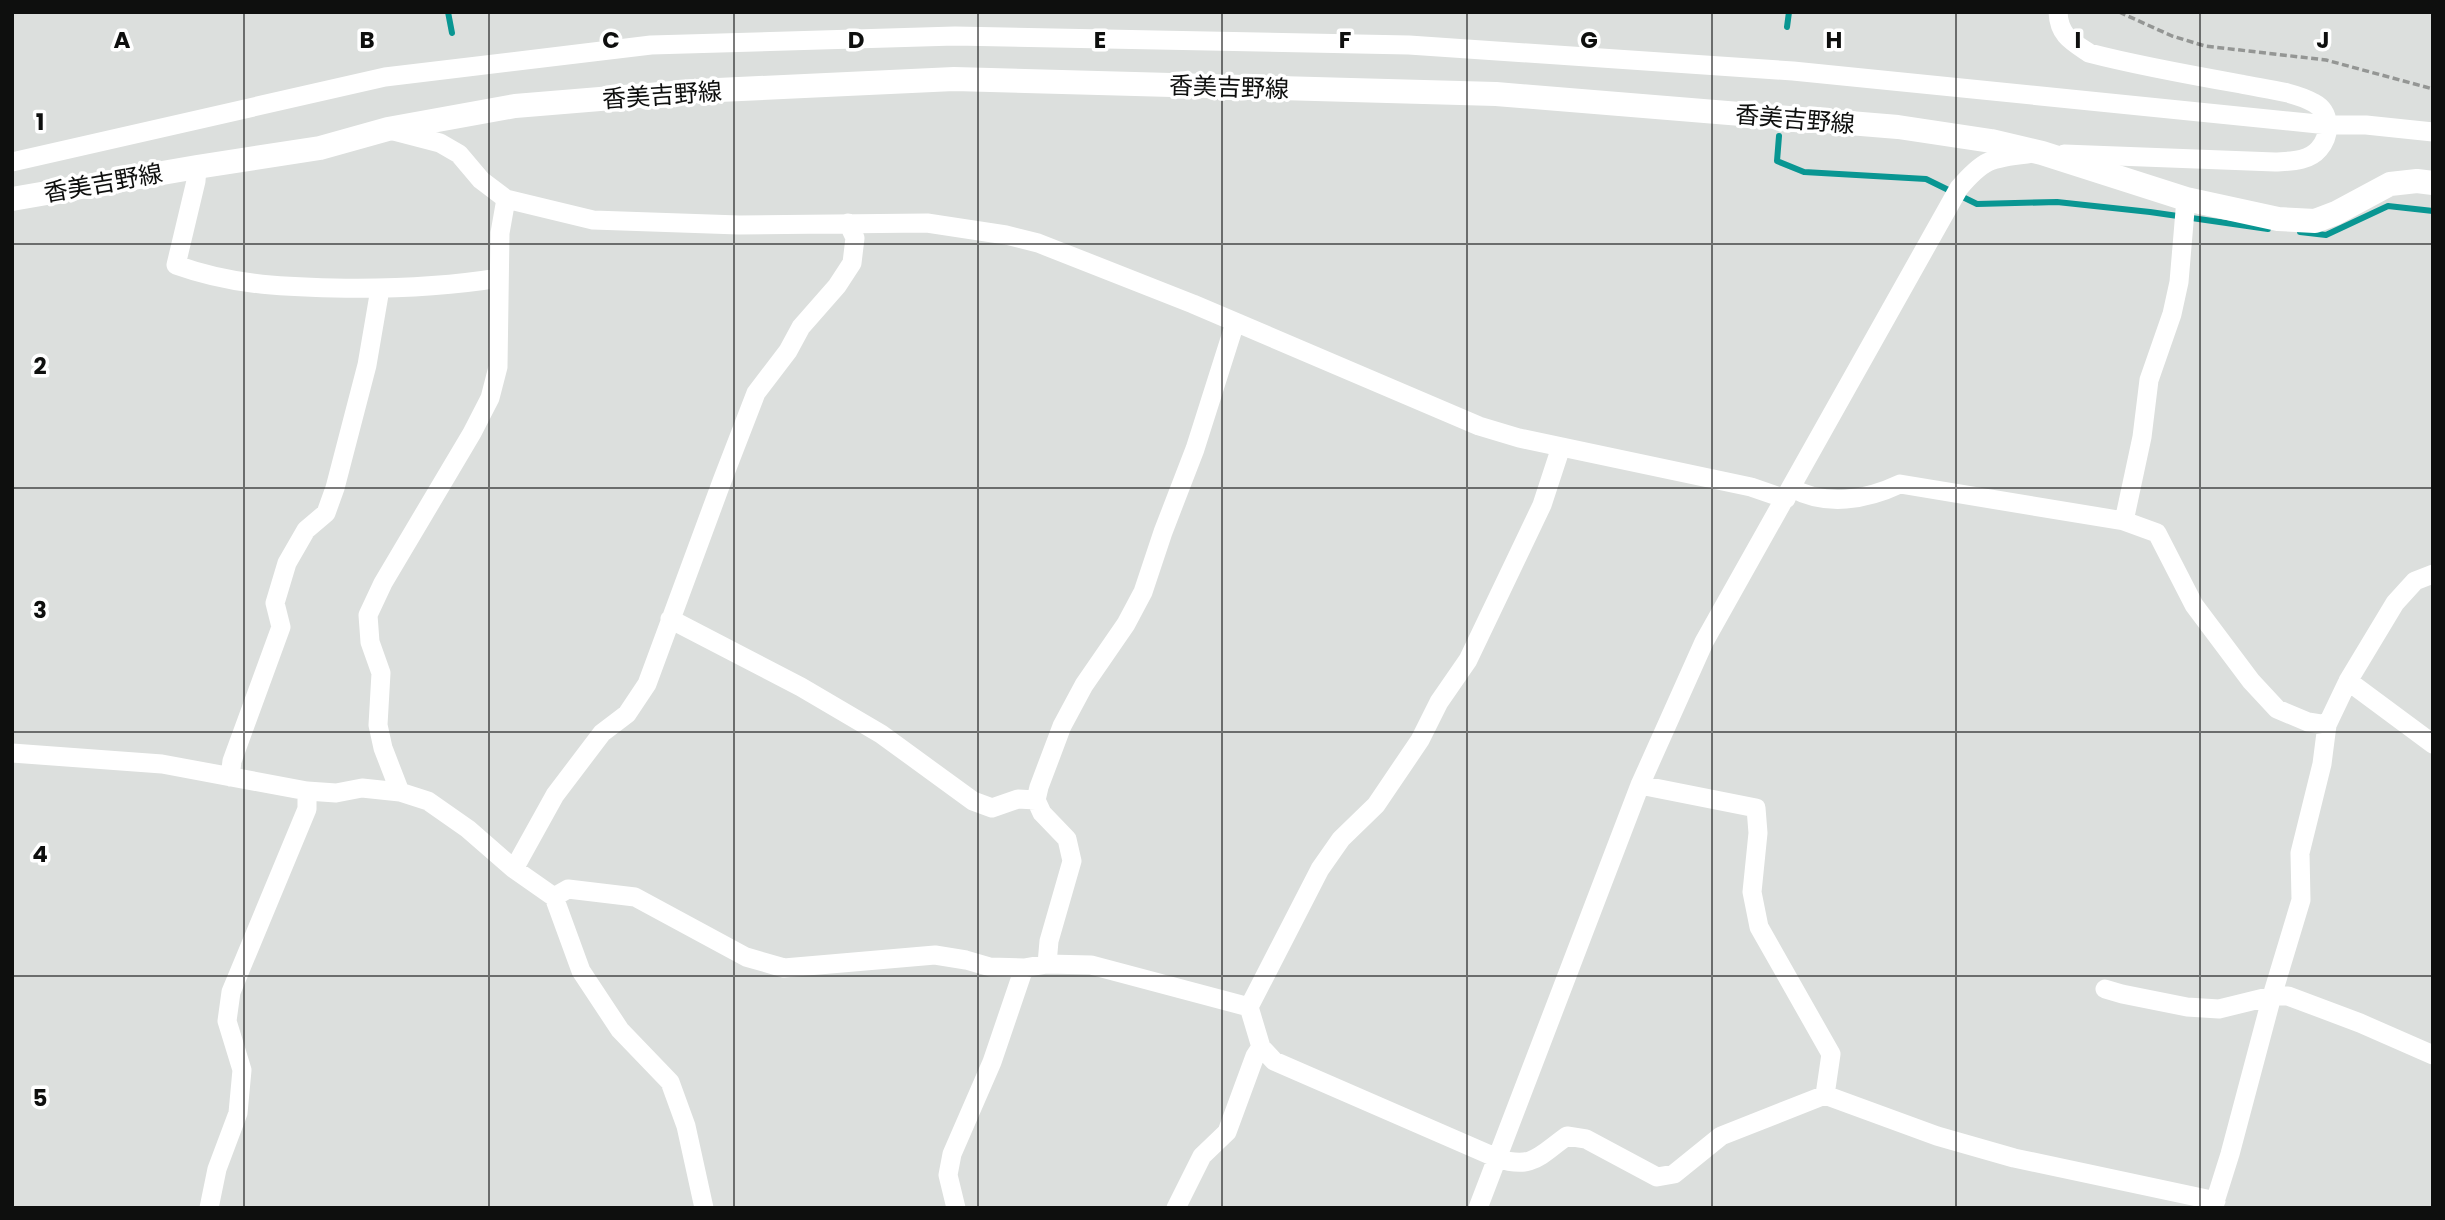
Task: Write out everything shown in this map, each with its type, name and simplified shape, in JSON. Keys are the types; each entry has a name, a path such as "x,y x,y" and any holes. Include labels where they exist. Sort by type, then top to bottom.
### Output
{"main road":[{"name":"香美吉野線","path":"12,199 320,148 388,129 514,106 697,91 954,79 1496,94 1898,127 1991,141 2042,153 2185,211 2278,219 2315,221 2336,213 2390,184 2417,181 2433,183"}],"street":[{"path":"1478,1208 1640,785 1704,642 1956,194 1985,162 1996,157 2042,153 2274,162 2301,160 2321,148 2329,125 2325,113 2315,103 2283,93 2089,53 2070,40 2059,26 2058,12"},
{"path":"12,162 385,77 651,45 955,36 1409,44 1793,71 2329,125 2365,125 2433,132"},
{"path":"388,129 440,143 459,154 481,180 506,199 593,220 739,225 927,223 1006,235 1038,243 1479,426 1519,438 1789,494 1842,501 1881,493 1900,484 2124,521 2157,533 2194,605 2250,681 2277,709 2308,722 2327,725"},
{"path":"197,167 176,265 203,275 268,286 380,289 454,285 499,278"},
{"path":"400,792 383,748 378,725 381,673 370,642 368,615 383,583 490,398 498,367 500,233 506,199"},
{"path":"2124,521 2142,437 2149,380 2172,314 2179,282 2185,211"},
{"path":"514,869 555,795 603,733 627,714 647,684 757,393 788,351 801,327 837,286 852,263 856,238 848,223"},
{"path":"230,777 232,761 281,627 275,603 287,563 306,530 326,513 335,488 367,365 380,289"},
{"path":"1047,964 1049,941 1072,861 1067,839 1042,814 1036,800 1039,787 1062,726 1084,685 1126,624 1143,592 1195,449 1235,323"},
{"path":"1561,447 1542,505 1468,660 1439,702 1420,740 1376,805 1341,839 1320,869 1250,1007 1261,1047 1275,1061 1497,1158 1517,1164 1532,1161 1567,1136 1586,1139 1657,1178 1674,1174 1720,1136 1825,1096 1937,1136 2014,1158 2215,1204 2301,900 2300,852 2322,764 2327,725 2348,681 2395,603 2415,581 2433,574"},
{"path":"670,620 801,687 869,728 973,801 992,808 1018,799 1036,800"},
{"path":"2348,681 2433,744"},
{"path":"12,753 162,764 307,791 336,793 362,788 400,792 428,801 554,897 581,971 620,1030 670,1082 686,1126 705,1208"},
{"path":"1640,785 1756,808 1758,833 1752,892 1759,927 1831,1054 1825,1096"},
{"path":"209,1208 217,1169 238,1113 242,1070 227,1021 231,992 307,809 307,791"},
{"path":"554,897 568,889 635,897 746,957 784,968 934,955 990,967 1091,965 1250,1007"},
{"path":"956,1208 948,1175 952,1154 992,1062 1024,968"},
{"path":"2105,989 2187,1007 2219,1009 2272,996 2288,996 2360,1023 2433,1055"},
{"path":"1175,1208 1202,1156 1227,1132 1255,1056 1261,1047"}],"path":[{"path":"2119,12 2172,36 2205,46 2326,60 2433,89"}],"waterway":[{"path":"448,12 452,33"},
{"path":"1787,27 1789,12"},
{"path":"1779,136 1777,161 1804,172 1926,179 1977,204 2057,202 2268,229"},
{"path":"2300,232 2326,235 2388,206 2433,211"}]}
